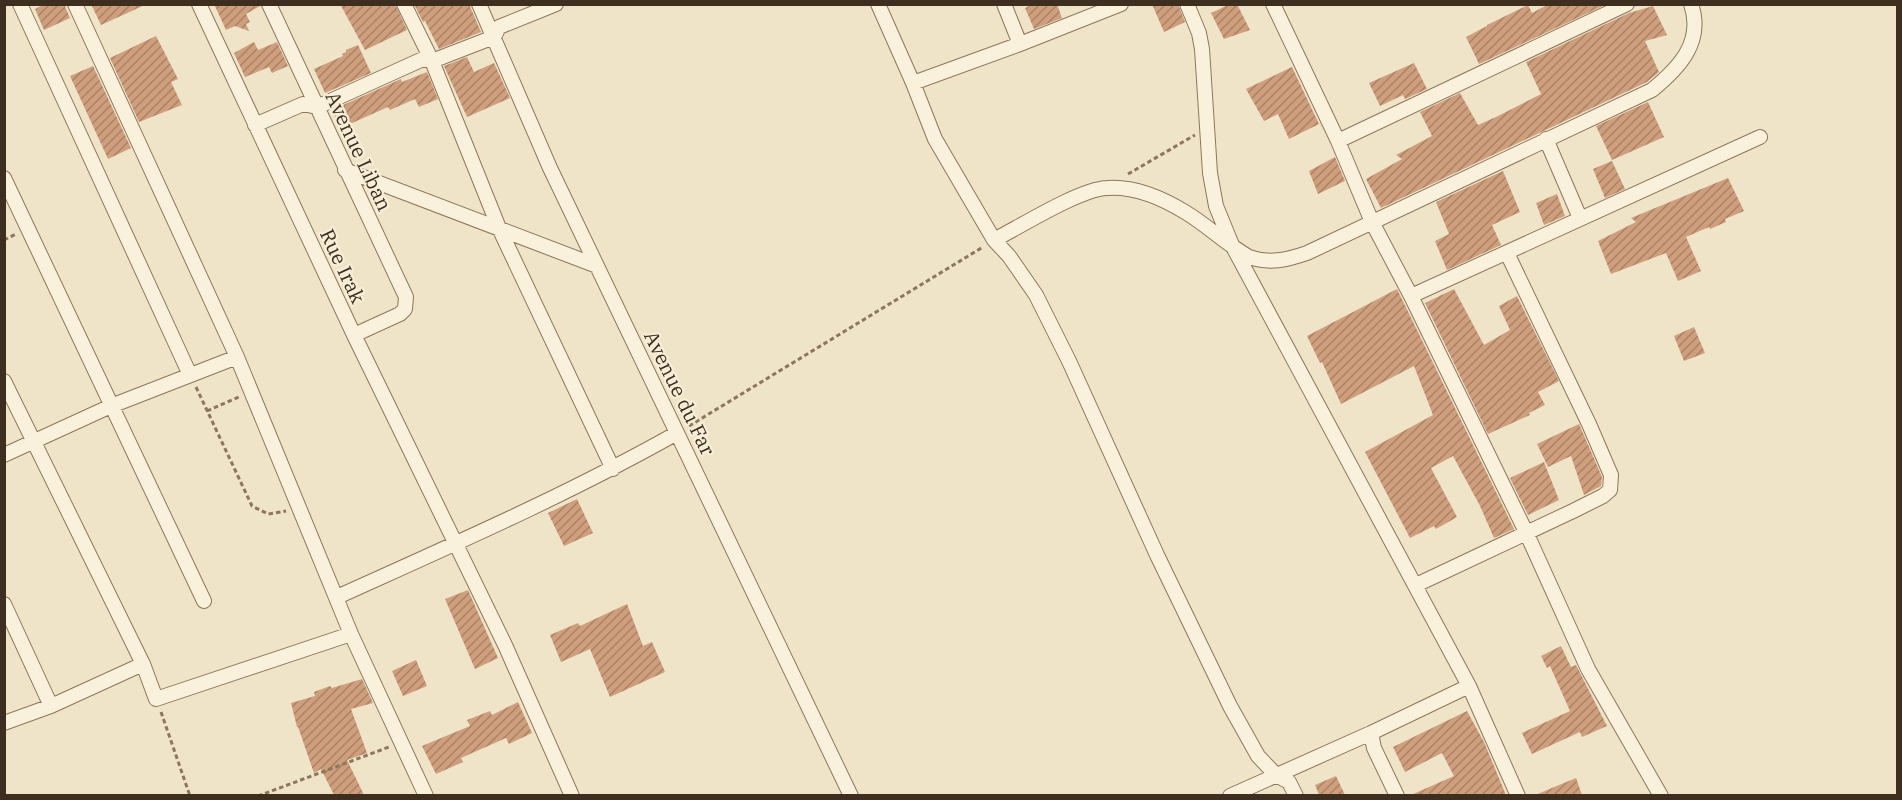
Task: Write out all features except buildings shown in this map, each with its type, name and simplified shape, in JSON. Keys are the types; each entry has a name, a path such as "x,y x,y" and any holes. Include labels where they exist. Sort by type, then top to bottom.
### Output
{"street":[{"path":"20,4 190,375"},
{"path":"75,4 237,357 351,634 426,795"},
{"name":"Rue Irak","path":"199,4 354,334 457,543 536,711 572,795"},
{"name":"Avenue Liban","path":"268,4 403,290 407,304 400,314 354,334"},
{"path":"404,4 432,62 499,228 613,469"},
{"name":"Avenue du Far","path":"479,4 518,97 597,266 851,795"},
{"path":"255,125 303,104 317,107 423,59 432,62 494,37 499,27 556,4"},
{"path":"878,4 935,140 994,240 1009,256 1036,295 1230,706 1258,756 1276,776 1289,782 1296,795"},
{"path":"1004,4 1020,44"},
{"path":"913,83 1020,44 1098,9 1121,4"},
{"path":"1187,4 1199,33 1202,50 1210,173 1221,221 1469,686 1518,795"},
{"path":"1273,4 1338,141 1372,222 1412,296 1526,532 1588,669 1661,795"},
{"path":"1338,141 1627,4"},
{"path":"994,240 1079,195 1106,188 1144,193 1164,200 1196,219 1249,257 1260,261 1289,259 1307,253 1652,90 1670,76 1686,56 1692,44 1695,30 1691,4"},
{"path":"1412,296 1760,137"},
{"path":"1546,139 1580,218"},
{"path":"345,170 597,266"},
{"path":"4,178 204,600"},
{"path":"1416,585 1603,496 1610,490 1611,475 1560,360 1507,253"},
{"path":"4,455 111,406 237,357"},
{"path":"4,381 143,664 156,699 351,634"},
{"path":"337,597 613,469 677,433"},
{"path":"4,604 51,706"},
{"path":"4,723 51,706 143,664"},
{"path":"1230,795 1371,733 1469,686"},
{"path":"1371,733 1374,748 1397,795"}],"path":[{"path":"1106,188 1207,128"},
{"path":"677,433 994,240"},
{"path":"190,375 252,506 268,514 299,506"},
{"path":"207,411 252,391"},
{"path":"156,699 190,795"},
{"path":"258,795 402,742"}]}
